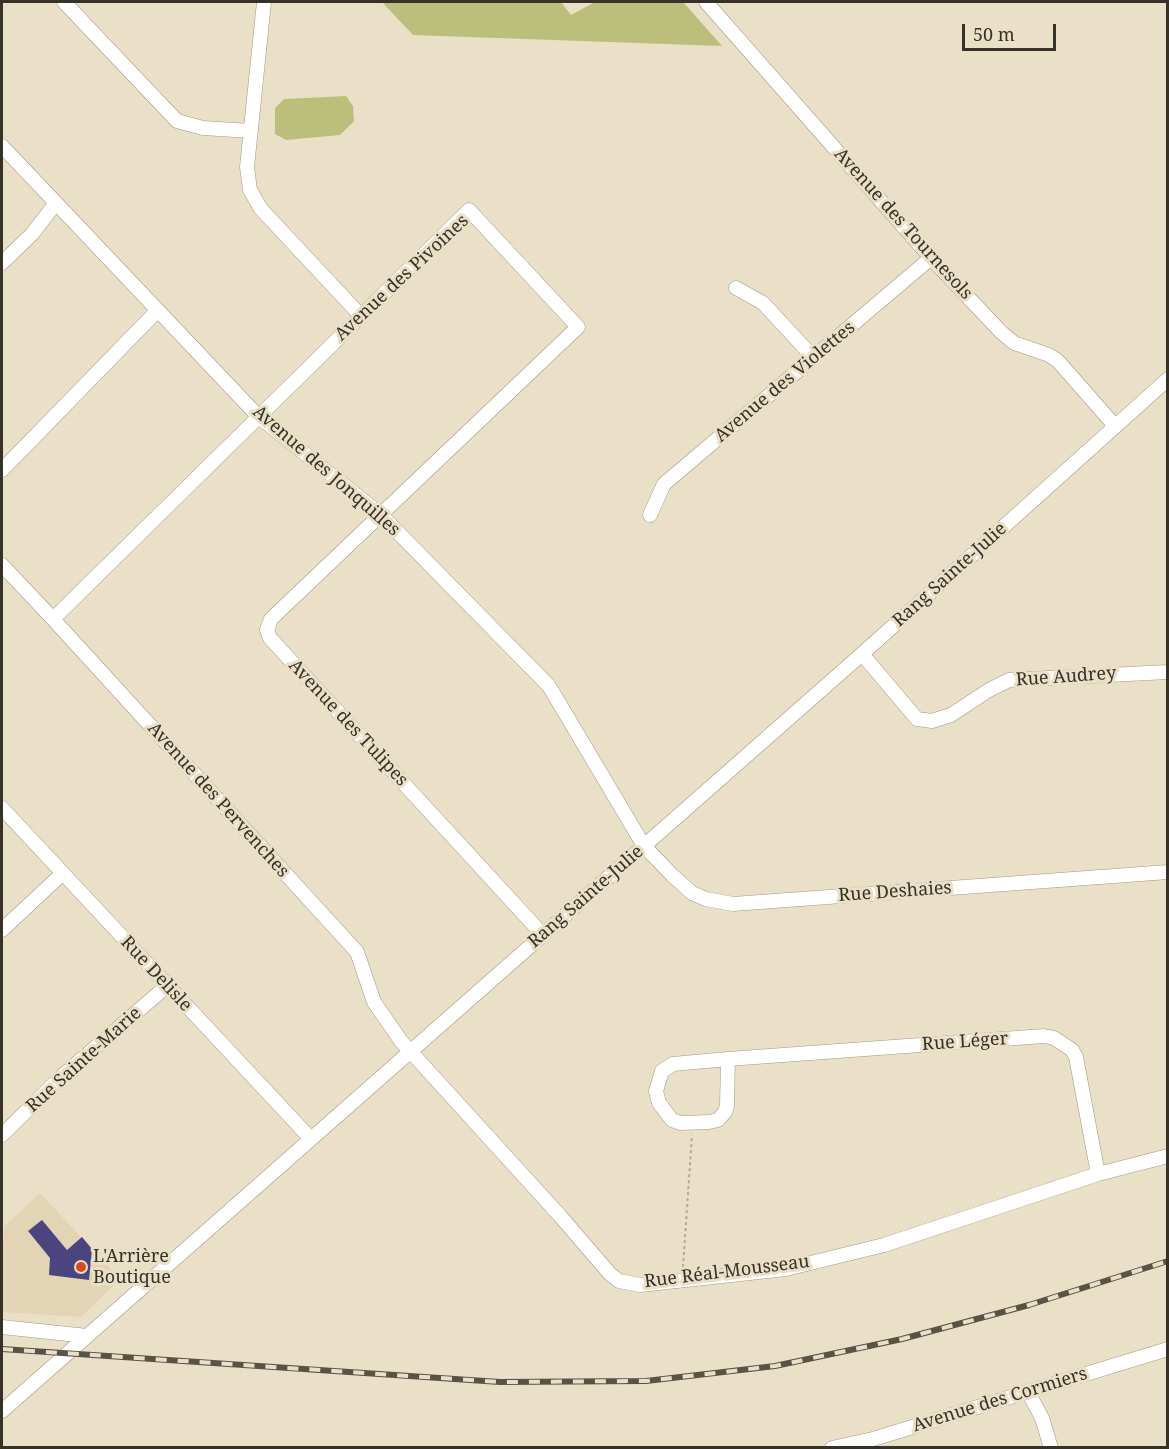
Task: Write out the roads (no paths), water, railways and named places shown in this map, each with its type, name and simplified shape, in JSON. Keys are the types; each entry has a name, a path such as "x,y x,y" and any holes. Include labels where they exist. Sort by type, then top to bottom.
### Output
{"street":[{"path":"64,2 177,121 203,128 251,131"},
{"path":"264,2 247,166 250,190 261,209 361,316"},
{"name":"Avenue des Tournesols","path":"706,2 931,258 1001,332 1014,343 1058,361 1115,426"},
{"name":"Avenue des Jonquilles","path":"2,146 258,416 380,514 549,686 644,846"},
{"path":"2,263 32,234 56,203"},
{"name":"Avenue des Pivoines","path":"53,619 469,210 578,327 380,514"},
{"name":"Avenue des Violettes","path":"650,515 664,484 931,258"},
{"path":"736,288 763,303 813,357"},
{"path":"2,470 157,311"},
{"name":"Rang Sainte-Julie","path":"2,1412 862,654 1167,379"},
{"name":"Avenue des Tulipes","path":"380,514 270,619 267,624 267,633 543,935"},
{"name":"Avenue des Pervenches","path":"2,565 357,952 374,1002 410,1052"},
{"name":"Rue Audrey","path":"862,654 916,719 932,721 951,715 988,690 1009,680 1167,672"},
{"name":"Rue Delisle","path":"2,808 311,1139"},
{"name":"Rue Deshaies","path":"644,846 692,892 705,899 733,904 1167,872"},
{"path":"2,930 63,873"},
{"name":"Rue Sainte-Marie","path":"2,1135 61,1077 167,986"},
{"name":"Rue Léger","path":"728,1059 727,1106 718,1120 693,1124 672,1120 659,1103 656,1091 662,1071 673,1064 728,1059 1044,1036 1054,1038 1072,1050 1076,1057 1098,1174"},
{"name":"Rue Réal-Mousseau","path":"410,1052 561,1217 610,1275 629,1284 682,1281 786,1269 884,1245 1098,1174 1167,1156"},
{"path":"2,1327 87,1336"},
{"name":"Avenue des Cormiers","path":"832,1448 873,1439 1167,1349"},
{"path":"1028,1392 1042,1418 1051,1448"}],"railway":[{"path":"2,1349 500,1382 646,1381 775,1366 902,1339 1029,1305 1168,1261"}],"place":[{"name":"L'Arrière Boutique","path":"81,1267"}]}
